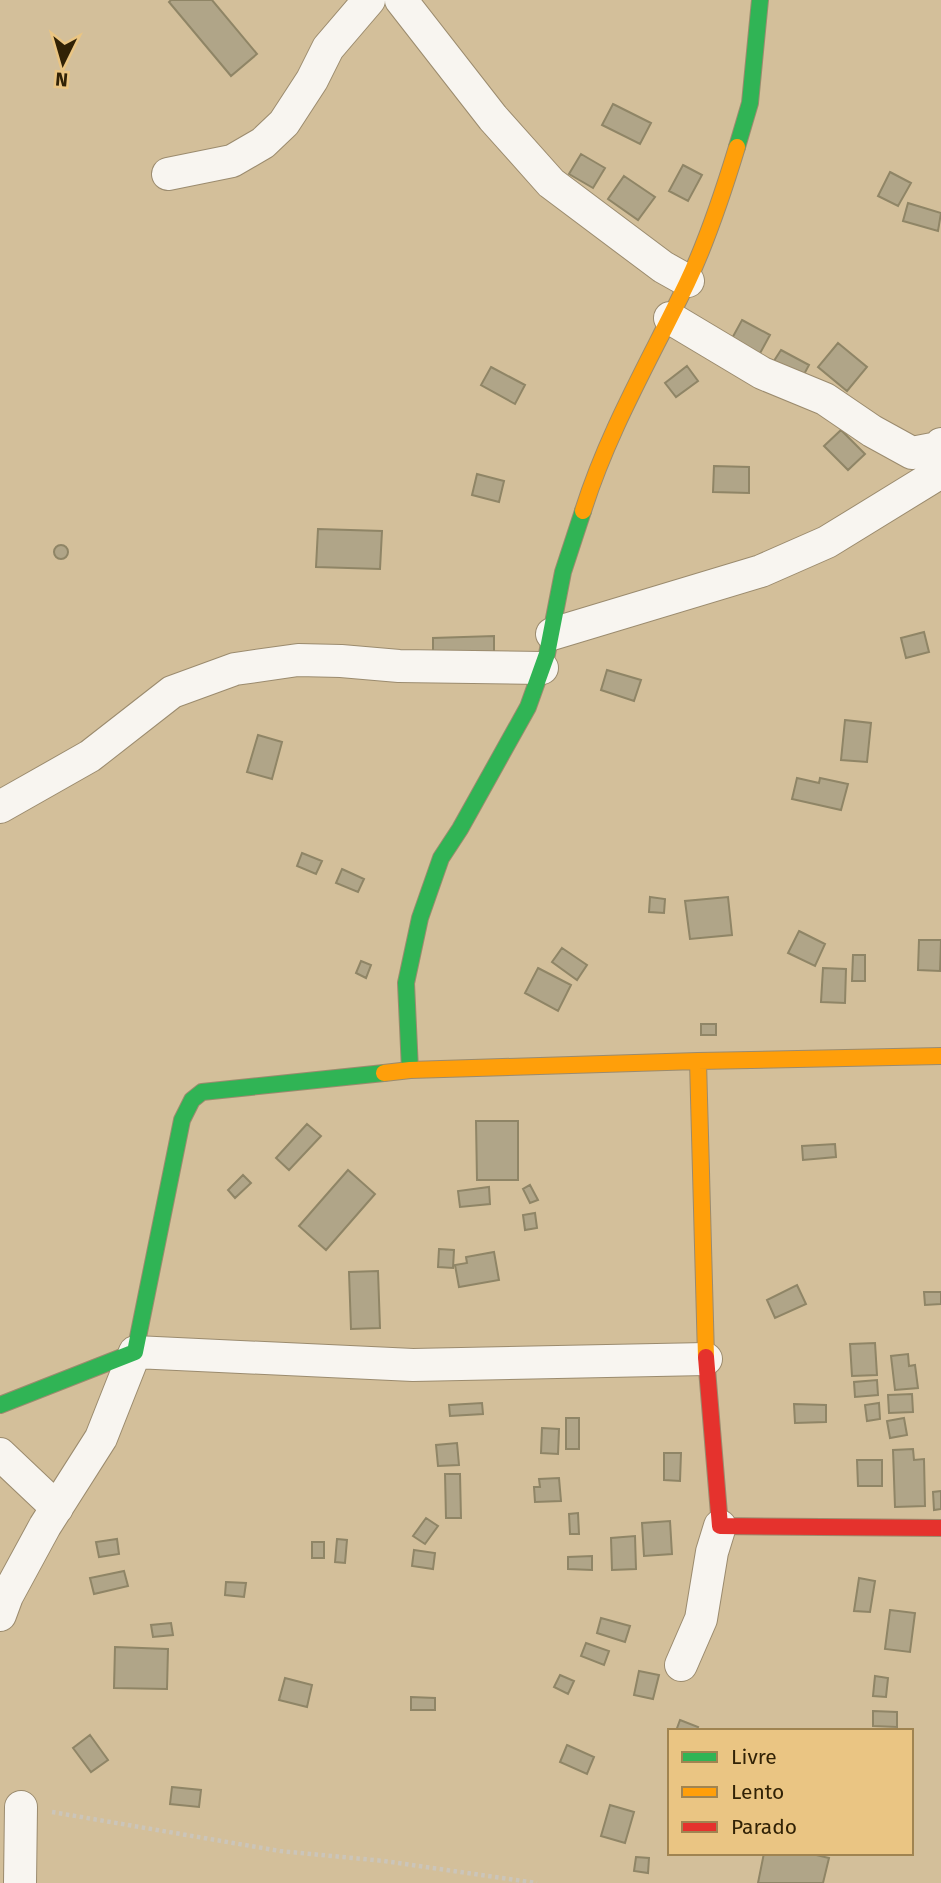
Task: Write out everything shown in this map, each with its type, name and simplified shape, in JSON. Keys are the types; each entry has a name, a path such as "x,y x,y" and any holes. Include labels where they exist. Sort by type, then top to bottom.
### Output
{"street":[{"path":"167,174 232,161 263,143 284,123 312,80 328,48 369,0"},
{"path":"401,0 493,118 551,183 663,267 688,281"},
{"path":"410,1070 406,983 420,918 441,858 528,707 552,634 563,572 591,485 628,398 688,281 717,212 750,103 760,0"},
{"path":"670,318 762,373 825,399 912,453 940,454"},
{"path":"552,634 761,571 827,542 940,454"},
{"path":"0,807 90,756 172,692 235,669 298,660 399,666 542,667"},
{"path":"0,1615 7,1596 57,1508 101,1438 135,1352 182,1120 192,1100 202,1092 410,1070 941,1056"},
{"path":"681,1665 701,1619 712,1552 720,1526 706,1359 698,1062"},
{"path":"0,1405 135,1352 413,1365 706,1359"},
{"path":"0,1454 57,1508"},
{"path":"720,1526 941,1528"},
{"path":"20,1883 21,1807"}],"path":[{"path":"21,1807 280,1851 384,1861 537,1883"}],"building":[{"path":"212,0 257,54 231,76 169,2"},
{"path":"613,104 651,123 640,144 602,125"},
{"path":"581,154 605,168 593,188 569,174"},
{"path":"683,165 702,175 688,201 669,191"},
{"path":"890,172 911,183 898,206 878,196"},
{"path":"624,176 655,197 638,220 608,199"},
{"path":"908,203 941,213 938,231 903,221"},
{"path":"742,320 770,335 758,357 730,342"},
{"path":"838,343 867,367 847,391 818,367"},
{"path":"781,350 809,365 801,380 772,364"},
{"path":"687,366 698,381 676,397 665,383"},
{"path":"491,367 525,385 515,404 481,385"},
{"path":"841,430 865,454 848,470 824,446"},
{"path":"714,466 749,467 749,493 713,492"},
{"path":"477,474 504,481 499,502 472,495"},
{"path":"318,529 382,531 380,569 316,567"},
{"path":"58,545 64,545 68,552 64,559 58,559 54,555 54,549"},
{"path":"924,632 929,652 906,658 901,638"},
{"path":"494,636 494,656 433,659 433,638"},
{"path":"607,670 641,680 634,701 601,690"},
{"path":"845,720 871,723 867,762 841,760"},
{"path":"258,735 282,742 272,779 247,772"},
{"path":"797,778 819,783 820,778 848,784 841,810 792,799"},
{"path":"302,853 322,861 316,874 297,866"},
{"path":"342,869 364,879 358,892 336,883"},
{"path":"650,897 665,899 664,913 649,912"},
{"path":"728,897 732,935 690,939 685,901"},
{"path":"799,931 825,944 815,966 788,953"},
{"path":"919,940 941,940 940,971 918,970"},
{"path":"562,948 587,965 577,980 552,962"},
{"path":"853,955 865,955 865,981 852,981"},
{"path":"361,961 371,965 366,978 356,973"},
{"path":"538,968 571,985 558,1011 525,993"},
{"path":"823,968 846,969 845,1003 821,1002"},
{"path":"701,1024 716,1024 716,1035 701,1035"},
{"path":"476,1121 518,1121 518,1180 477,1180"},
{"path":"307,1124 321,1136 289,1170 276,1158"},
{"path":"835,1144 836,1157 803,1160 802,1146"},
{"path":"348,1170 375,1194 326,1250 299,1226"},
{"path":"243,1175 251,1183 235,1198 228,1190"},
{"path":"530,1185 538,1200 530,1203 523,1189"},
{"path":"489,1187 490,1204 460,1207 458,1191"},
{"path":"535,1213 537,1228 525,1230 523,1215"},
{"path":"439,1249 454,1250 453,1268 438,1267"},
{"path":"494,1252 499,1280 459,1287 455,1265 467,1263 466,1257"},
{"path":"378,1271 380,1328 351,1329 349,1272"},
{"path":"797,1285 806,1304 775,1318 767,1300"},
{"path":"924,1292 941,1292 941,1304 925,1305"},
{"path":"875,1343 877,1375 852,1376 850,1344"},
{"path":"908,1354 909,1366 915,1365 918,1388 895,1390 891,1356"},
{"path":"877,1380 878,1395 855,1397 854,1382"},
{"path":"912,1394 913,1412 889,1413 888,1395"},
{"path":"482,1403 483,1414 450,1416 449,1405"},
{"path":"879,1403 880,1419 867,1421 865,1405"},
{"path":"794,1404 826,1405 826,1422 795,1423"},
{"path":"566,1418 579,1418 579,1449 566,1449"},
{"path":"904,1418 907,1435 890,1438 887,1421"},
{"path":"542,1428 559,1429 558,1454 541,1453"},
{"path":"457,1443 459,1465 438,1466 436,1445"},
{"path":"913,1449 914,1460 924,1459 925,1506 895,1507 893,1450"},
{"path":"664,1453 681,1453 680,1481 664,1480"},
{"path":"857,1460 882,1460 882,1486 858,1486"},
{"path":"445,1474 460,1474 461,1518 446,1518"},
{"path":"559,1478 561,1501 535,1502 534,1487 540,1487 539,1479"},
{"path":"941,1491 941,1509 934,1510 933,1492"},
{"path":"578,1513 579,1534 570,1534 569,1514"},
{"path":"426,1518 438,1526 425,1544 413,1536"},
{"path":"670,1521 672,1554 644,1556 642,1523"},
{"path":"635,1536 636,1569 612,1570 611,1538"},
{"path":"117,1539 119,1554 99,1557 96,1542"},
{"path":"337,1539 347,1540 345,1563 335,1562"},
{"path":"312,1542 324,1542 324,1558 312,1558"},
{"path":"414,1550 435,1553 433,1569 412,1566"},
{"path":"592,1556 592,1570 568,1569 568,1557"},
{"path":"124,1571 128,1586 94,1594 90,1578"},
{"path":"859,1578 875,1581 870,1612 854,1611"},
{"path":"226,1582 246,1583 244,1597 225,1595"},
{"path":"890,1610 915,1613 910,1652 885,1649"},
{"path":"601,1618 630,1626 625,1642 597,1633"},
{"path":"171,1623 173,1635 153,1637 151,1625"},
{"path":"586,1643 609,1651 604,1665 581,1656"},
{"path":"115,1647 168,1649 167,1689 114,1688"},
{"path":"639,1671 659,1675 653,1699 634,1695"},
{"path":"560,1675 574,1681 568,1694 554,1687"},
{"path":"875,1676 888,1678 886,1697 873,1696"},
{"path":"285,1678 312,1685 307,1707 279,1700"},
{"path":"411,1697 435,1698 435,1710 411,1710"},
{"path":"873,1711 897,1712 897,1727 873,1726"},
{"path":"680,1720 698,1727 697,1729 677,1729"},
{"path":"90,1735 108,1760 91,1772 73,1748"},
{"path":"567,1745 594,1757 587,1774 560,1762"},
{"path":"172,1787 201,1790 199,1807 170,1804"},
{"path":"610,1805 634,1812 625,1843 601,1836"},
{"path":"764,1855 816,1855 829,1858 823,1883 758,1883"},
{"path":"636,1857 649,1858 648,1873 634,1871"}],"traffic: fast":[{"path":"737,147 750,103 760,0"},
{"path":"410,1070 406,983 420,918 441,858 528,707 547,654 563,572 583,511"},
{"path":"0,1405 135,1352 182,1120 192,1100 202,1092 384,1073"}],"traffic: slow":[{"path":"583,511 617,423 702,250 737,147"},
{"path":"706,1357 698,1061 941,1056"},
{"path":"384,1073 698,1061"}],"traffic: jam":[{"path":"706,1357 720,1526 941,1528"}]}
